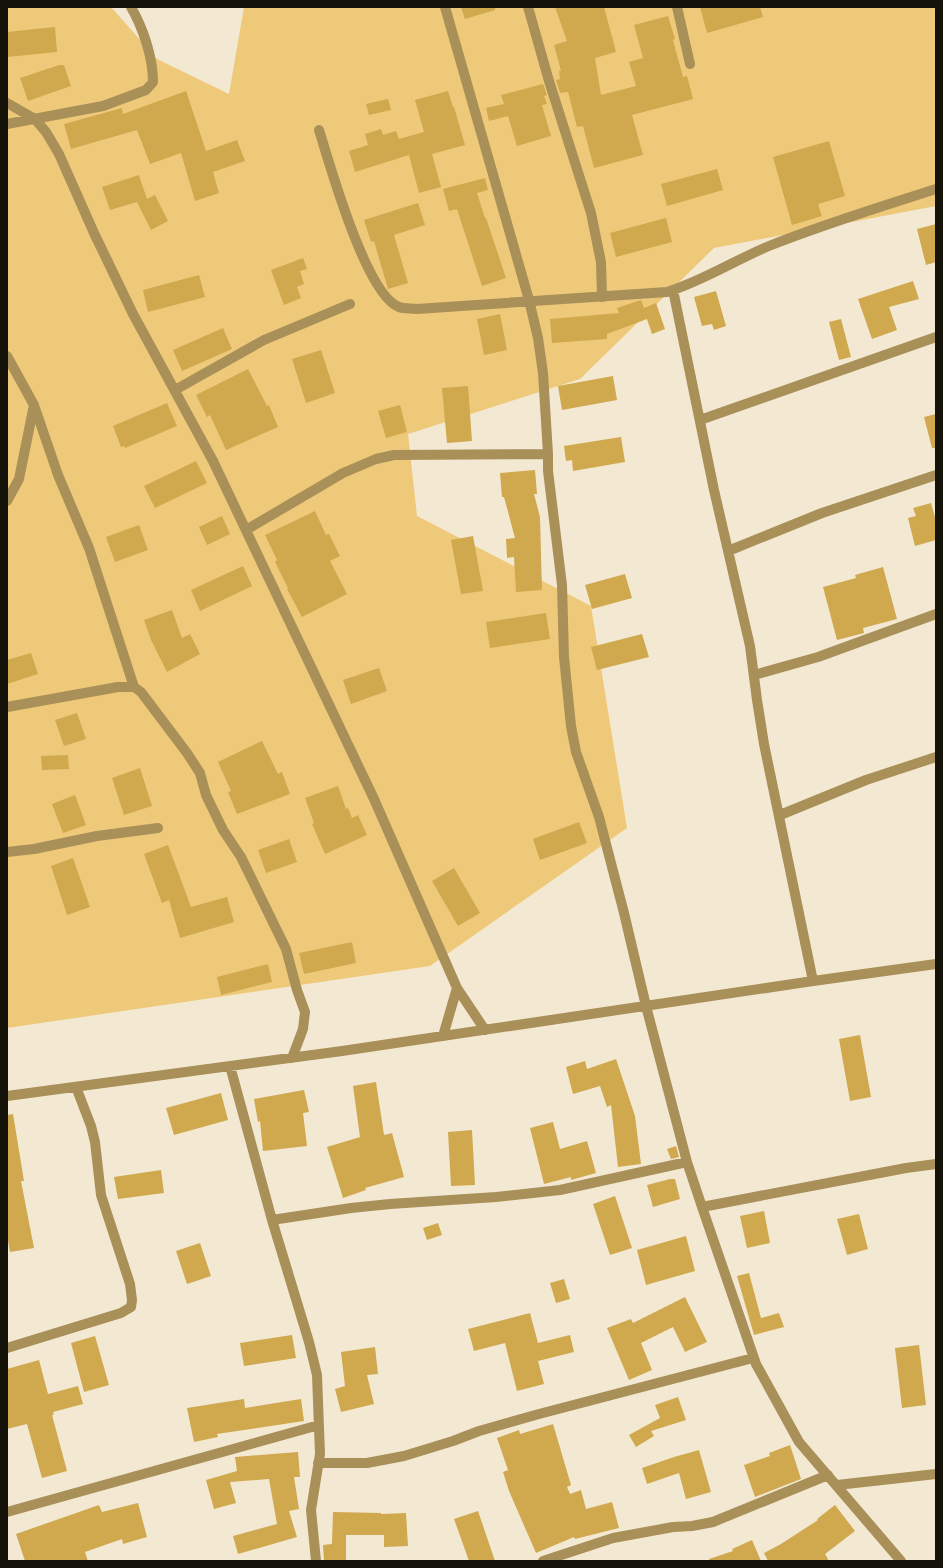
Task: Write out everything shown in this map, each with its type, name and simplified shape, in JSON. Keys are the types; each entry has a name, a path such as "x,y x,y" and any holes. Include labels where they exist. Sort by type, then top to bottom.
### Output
{"street":[{"path":"7,124 103,106 146,90 153,82 153,69 143,35 131,7"},
{"path":"445,7 529,300 538,338 543,373 548,471 562,585 564,657 571,726 576,752 599,817 687,1162 753,1358 799,1442 901,1561"},
{"path":"528,7 549,81 591,213 600,262 602,297"},
{"path":"677,7 690,64"},
{"path":"7,103 35,119 46,132 59,154 94,233 133,314 213,460 374,799 457,988 485,1030"},
{"path":"319,130 345,210 369,269 380,290 390,301 399,307 417,309 529,300 602,297 667,292 714,273 768,246 847,217 936,189"},
{"path":"673,290 728,551 750,646 756,700 764,744 780,815 812,981"},
{"path":"175,390 264,340 350,304"},
{"path":"700,420 936,337"},
{"path":"7,356 34,405 58,475 89,548 134,687"},
{"path":"7,501 19,479 34,405"},
{"path":"246,530 343,473 376,459 394,455 548,454"},
{"path":"728,551 822,513 936,475"},
{"path":"754,675 818,657 936,614"},
{"path":"7,707 118,687 134,687 141,692 187,752 200,773 206,795 223,830 241,856 286,949 305,1012 303,1029 292,1058"},
{"path":"780,815 866,780 936,757"},
{"path":"7,852 34,850 97,836 158,828"},
{"path":"7,1096 292,1058 936,964"},
{"path":"443,1036 457,988"},
{"path":"230,1066 272,1220 310,1342 317,1376 320,1454 311,1510 316,1561"},
{"path":"7,1348 121,1313 131,1307 132,1300 130,1284 101,1195 95,1142 91,1126 76,1087"},
{"path":"272,1220 383,1205 496,1197 560,1190 687,1162"},
{"path":"702,1207 906,1168 936,1164"},
{"path":"318,1463 367,1463 404,1456 453,1441 479,1431 539,1414 753,1358"},
{"path":"7,1512 319,1425"},
{"path":"837,1485 936,1474"},
{"path":"543,1561 613,1538 673,1527 692,1526 713,1522 828,1475"}],"shaded area":[{"path":"7,7 111,7 157,59 229,94 244,7 936,7 936,206 714,248 580,379 408,434 417,516 591,606 627,828 430,966 7,1028"}],"building":[{"path":"461,7 495,7 495,10 465,19"},
{"path":"555,7 604,7 616,52 595,58 601,95 636,86 629,62 643,58 634,25 668,16 675,39 673,40 683,77 687,76 693,99 632,115 643,155 594,168 583,126 577,127 568,92 560,93 556,80 560,79 559,71 561,71 554,45 567,41"},
{"path":"700,7 760,7 763,17 707,33"},
{"path":"55,27 57,52 7,57 7,32"},
{"path":"59,65 64,65 71,86 28,101 20,78"},
{"path":"543,84 547,95 544,96 547,104 542,105 551,136 517,146 508,116 489,121 486,108 504,104 501,95"},
{"path":"186,91 206,151 237,140 245,161 213,172 219,193 195,201 181,153 150,164 137,130 71,149 64,124 122,108 123,114"},
{"path":"448,91 465,145 432,154 441,187 419,193 409,155 355,172 349,151 368,145 365,134 381,129 383,135 396,131 399,139 424,132 415,100"},
{"path":"388,99 391,110 369,115 366,104"},
{"path":"829,141 845,196 818,204 822,216 792,225 773,157"},
{"path":"717,169 723,190 667,206 661,184"},
{"path":"139,175 147,199 155,195 168,221 151,230 137,202 110,210 102,187"},
{"path":"485,178 488,190 477,193 506,278 482,286 457,209 449,211 443,189"},
{"path":"418,203 425,225 394,235 408,283 388,289 374,241 371,242 364,220"},
{"path":"666,218 672,242 616,257 610,233"},
{"path":"936,224 936,262 926,265 917,229"},
{"path":"303,258 307,269 300,271 304,284 297,287 301,298 284,305 271,270"},
{"path":"199,275 205,297 148,312 143,290"},
{"path":"913,281 919,299 889,307 897,330 872,339 858,299"},
{"path":"716,291 726,326 714,330 712,324 702,326 694,297"},
{"path":"641,300 644,308 656,303 665,329 652,334 647,319 607,334 607,339 552,343 550,319 619,313 617,308"},
{"path":"500,314 507,350 484,355 477,319"},
{"path":"841,319 851,357 839,360 829,322"},
{"path":"223,328 232,349 182,371 173,350"},
{"path":"321,350 335,393 306,403 292,359"},
{"path":"248,369 267,406 269,405 278,427 226,450 210,415 207,417 196,395"},
{"path":"613,376 617,400 562,410 558,386"},
{"path":"468,386 472,441 447,443 442,388"},
{"path":"167,403 177,426 125,448 124,446 121,447 113,426"},
{"path":"400,405 407,432 386,438 378,411"},
{"path":"936,414 936,448 932,448 924,417"},
{"path":"621,437 625,462 573,471 572,460 566,461 564,446"},
{"path":"196,461 207,483 155,508 144,486"},
{"path":"535,470 537,494 534,494 540,517 542,590 516,592 514,557 507,558 506,539 515,538 504,497 502,497 500,473"},
{"path":"931,503 936,521 936,540 915,546 908,518 916,516 913,508"},
{"path":"315,511 326,535 329,534 340,556 330,561 347,594 302,617 287,589 288,588 275,562 277,560 265,535"},
{"path":"222,516 230,534 207,545 199,527"},
{"path":"139,525 148,550 115,562 106,537"},
{"path":"473,536 483,591 461,594 451,540"},
{"path":"243,566 252,586 200,611 191,590"},
{"path":"883,567 897,619 863,628 864,633 837,640 823,587 856,578 855,575"},
{"path":"625,574 632,598 592,609 585,585"},
{"path":"172,610 182,638 190,634 200,654 167,672 151,640 144,620"},
{"path":"546,613 550,639 490,648 486,622"},
{"path":"642,634 649,657 597,670 591,647"},
{"path":"31,653 38,674 7,684 7,660"},
{"path":"379,668 387,691 351,704 343,680"},
{"path":"77,713 86,739 64,746 55,720"},
{"path":"262,741 278,774 282,772 290,794 237,814 228,792 231,791 218,762"},
{"path":"68,755 69,769 42,770 41,756"},
{"path":"140,768 152,806 124,815 112,778"},
{"path":"338,786 346,809 348,808 352,818 358,815 367,835 325,854 312,824 314,823 305,798"},
{"path":"75,795 86,825 63,833 52,804"},
{"path":"579,822 587,843 540,860 533,839"},
{"path":"289,839 297,862 266,873 258,850"},
{"path":"168,845 191,907 227,897 234,922 180,938 169,900 162,903 144,854"},
{"path":"73,858 90,907 67,915 51,866"},
{"path":"454,868 480,913 458,926 432,881"},
{"path":"352,942 356,963 304,974 299,953"},
{"path":"268,964 272,982 221,995 217,977"},
{"path":"860,1035 871,1097 850,1101 839,1039"},
{"path":"616,1059 635,1116 641,1164 618,1167 611,1105 607,1107 600,1086 573,1094 566,1067 585,1061 587,1069"},
{"path":"376,1082 384,1135 392,1133 404,1177 365,1188 366,1190 343,1198 327,1147 360,1137 353,1086"},
{"path":"304,1090 309,1112 303,1113 307,1146 263,1151 260,1121 258,1122 254,1099"},
{"path":"221,1093 228,1120 174,1135 166,1108"},
{"path":"13,1114 24,1181 21,1181 34,1248 10,1252 7,1235 7,1115"},
{"path":"553,1122 560,1149 587,1141 596,1173 571,1180 571,1177 544,1184 530,1128"},
{"path":"472,1130 475,1185 451,1186 448,1132"},
{"path":"676,1146 679,1157 671,1159 667,1149"},
{"path":"161,1170 164,1193 118,1199 114,1177"},
{"path":"675,1179 680,1199 653,1207 647,1185"},
{"path":"615,1196 632,1248 610,1255 593,1204"},
{"path":"764,1211 770,1243 747,1248 740,1216"},
{"path":"859,1214 868,1249 847,1255 837,1219"},
{"path":"438,1223 442,1235 427,1240 423,1228"},
{"path":"686,1236 695,1271 646,1285 637,1250"},
{"path":"200,1243 211,1276 187,1284 176,1251"},
{"path":"749,1273 761,1318 779,1313 784,1327 754,1335 737,1276"},
{"path":"564,1279 570,1299 556,1303 550,1283"},
{"path":"685,1297 707,1342 685,1352 673,1327 641,1343 652,1370 629,1380 607,1328 631,1319 633,1323"},
{"path":"530,1313 538,1343 570,1335 574,1352 538,1361 544,1384 517,1391 505,1343 474,1351 468,1329"},
{"path":"292,1335 296,1358 244,1366 240,1343"},
{"path":"95,1336 109,1385 84,1392 71,1343"},
{"path":"919,1345 926,1405 902,1408 895,1348"},
{"path":"375,1347 378,1374 367,1375 374,1404 341,1412 335,1389 345,1386 341,1352"},
{"path":"39,1360 48,1394 78,1386 83,1404 53,1412 54,1415 52,1415 67,1471 42,1478 27,1424 7,1429 7,1369"},
{"path":"678,1397 686,1420 651,1431 654,1436 636,1447 629,1435 660,1418 655,1405"},
{"path":"244,1399 245,1408 301,1399 304,1421 217,1434 218,1437 194,1442 187,1408"},
{"path":"553,1424 571,1485 567,1487 570,1494 581,1490 586,1509 612,1502 619,1528 575,1539 574,1537 536,1553 509,1491 503,1472 508,1470 497,1438 519,1430 520,1434"},
{"path":"790,1445 801,1479 755,1497 744,1465 770,1456 769,1453"},
{"path":"699,1450 711,1492 686,1499 679,1473 647,1484 642,1468"},
{"path":"298,1452 300,1477 294,1477 299,1509 289,1511 297,1537 238,1554 233,1536 277,1524 269,1479 230,1482 236,1503 214,1509 206,1480 237,1471 235,1457"},
{"path":"138,1503 147,1537 123,1544 122,1539 85,1552 88,1561 25,1561 16,1534 99,1505 102,1512"},
{"path":"835,1505 855,1531 825,1554 829,1561 768,1561 764,1553 818,1520 817,1519"},
{"path":"478,1511 495,1561 469,1561 454,1519"},
{"path":"333,1512 381,1514 406,1513 408,1546 384,1547 384,1535 346,1535 346,1561 324,1561 323,1545 332,1544"},
{"path":"752,1540 761,1561 710,1561 709,1559 733,1551 732,1549"}]}
